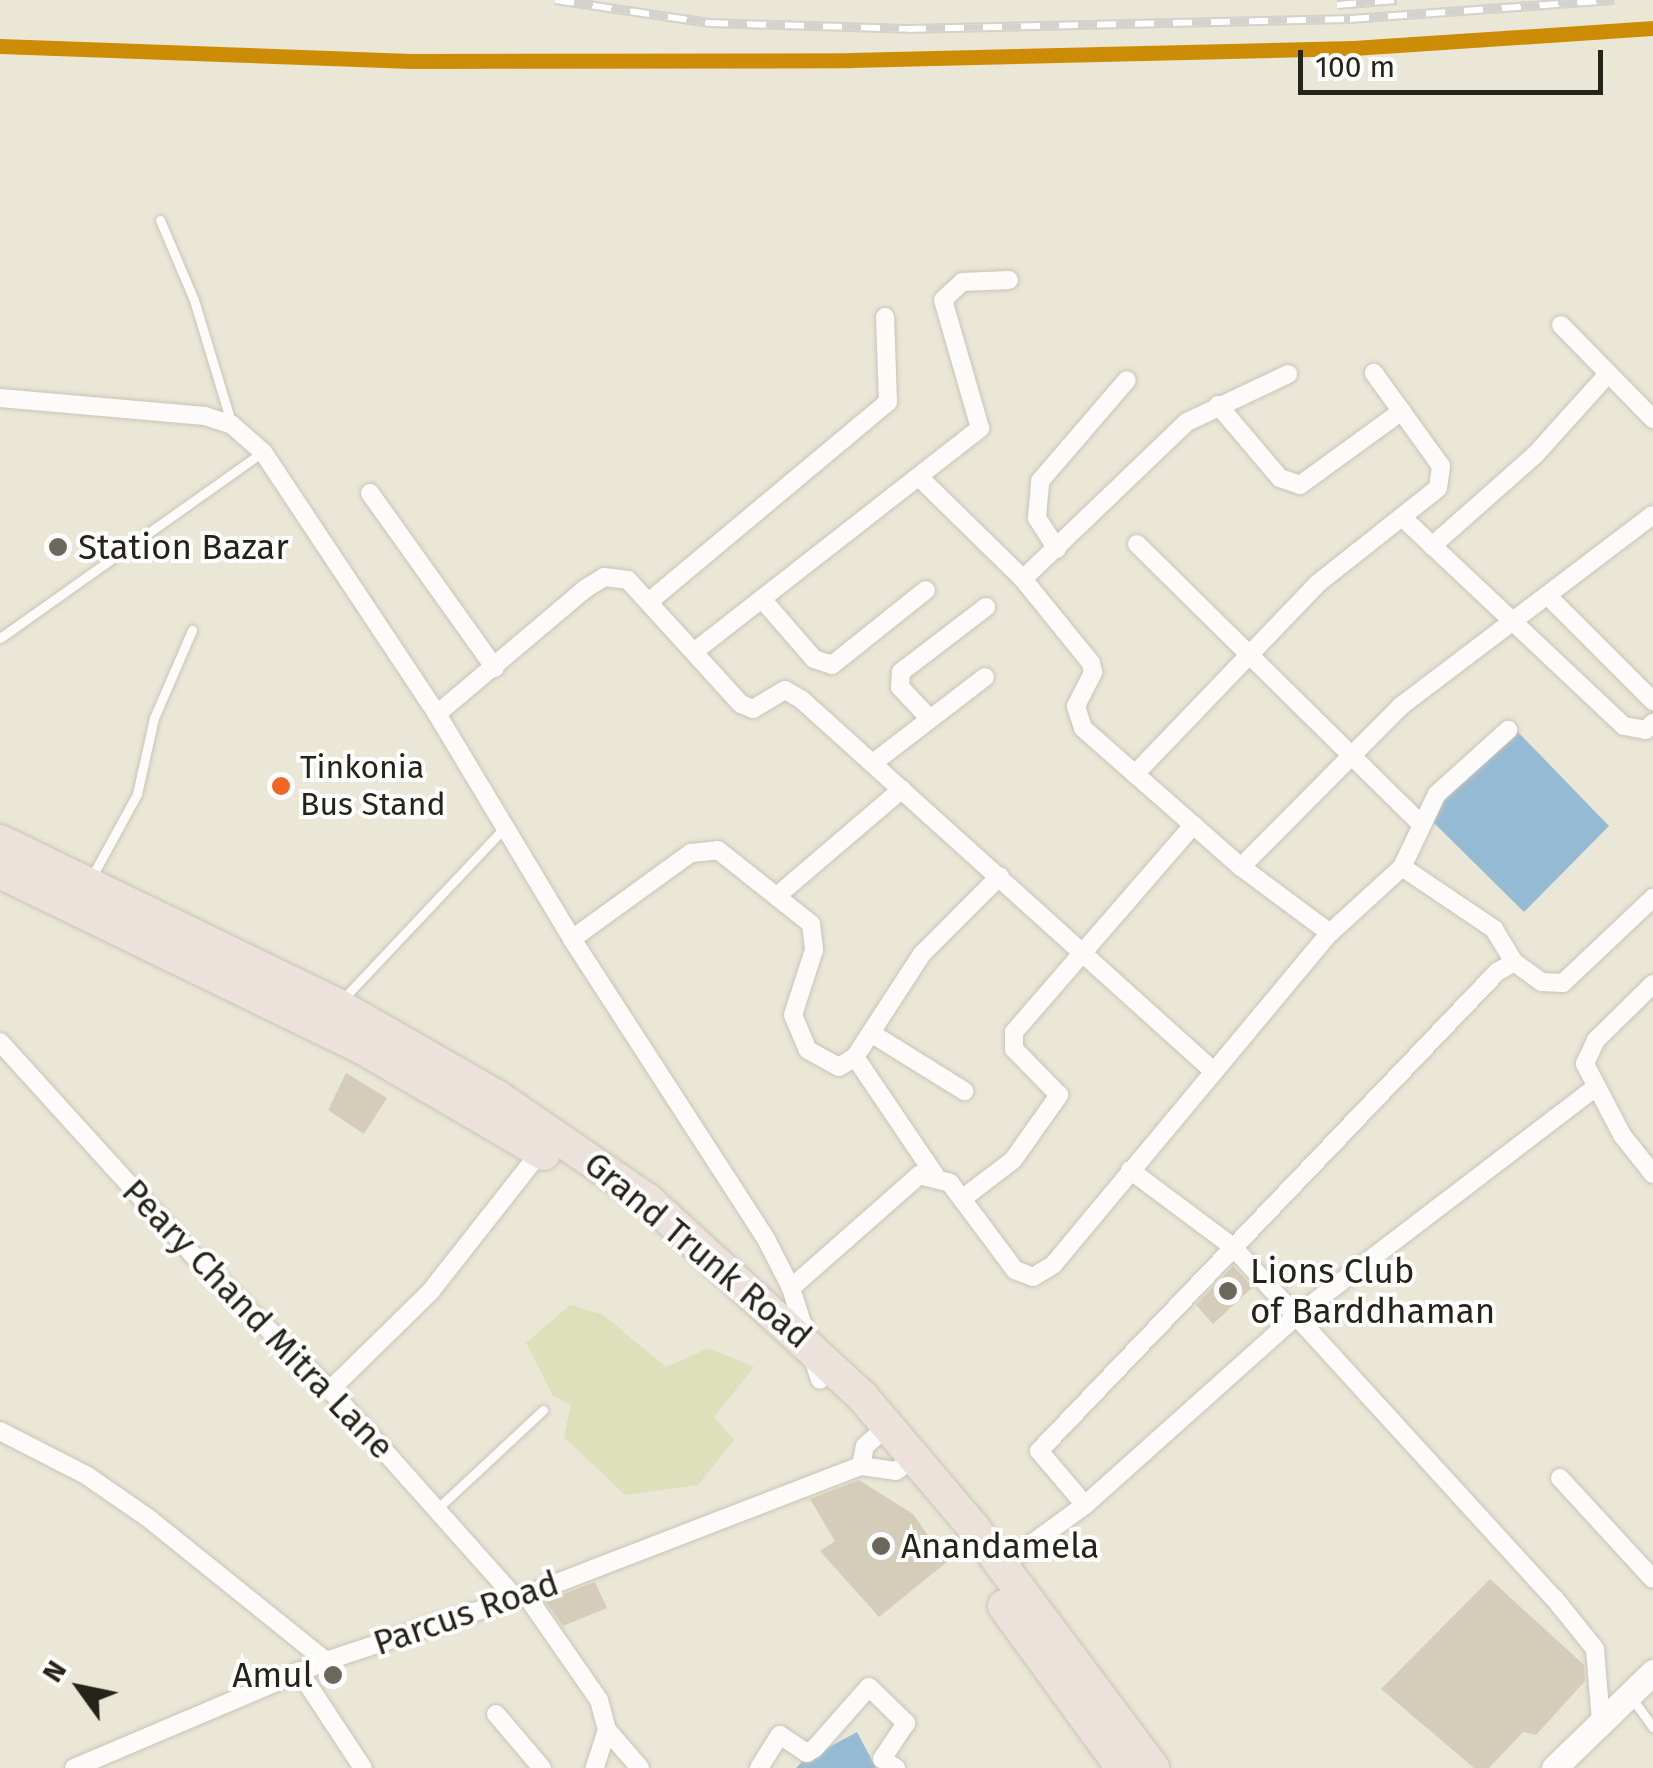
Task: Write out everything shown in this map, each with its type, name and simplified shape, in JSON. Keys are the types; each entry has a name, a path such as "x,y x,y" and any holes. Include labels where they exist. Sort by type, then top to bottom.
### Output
{"highway":[{"name":"Grand Trunk Road","path":"0,841 338,1004 614,1174 817,1364 874,1444 905,1464 1002,1566 1153,1768"},
{"name":"Grand Trunk Road","path":"0,872 326,1030 540,1151 645,1227 817,1364"},
{"name":"Grand Trunk Road","path":"905,1464 946,1527 1122,1768"}],"street":[{"path":"695,651 980,428 943,300 962,282 1008,280"},
{"path":"651,600 888,402 885,317"},
{"path":"1560,325 1653,419"},
{"path":"1134,774 1317,584 1403,518 1444,476 1374,373"},
{"path":"1024,579 1162,443 1218,405 1288,374"},
{"path":"1432,546 1535,456 1608,374"},
{"path":"1057,549 1038,518 1040,482 1126,380"},
{"path":"0,398 205,416 232,425 262,452 438,714 572,939 791,1288 817,1364"},
{"path":"1218,405 1280,478 1300,485 1402,411"},
{"path":"920,478 1024,579 1091,663 1094,672 1075,717 1241,867 1330,933"},
{"path":"370,493 495,668"},
{"path":"1241,867 1401,706 1653,515"},
{"path":"1403,518 1508,622 1624,726 1646,730 1653,723"},
{"path":"1136,544 1420,824"},
{"path":"438,714 604,577 628,580 651,600 747,708 775,693 792,693 1212,1070"},
{"path":"762,599 814,659 832,664 926,590"},
{"path":"1547,594 1653,702"},
{"path":"930,719 900,687 901,672 986,607"},
{"path":"873,763 985,677"},
{"path":"855,1057 935,1174 962,1200 1015,1270 1033,1277 1052,1265 1330,933 1402,866 1437,794 1508,730"},
{"path":"778,895 902,788"},
{"path":"962,1200 1014,1160 1055,1104 1058,1088 1011,1042 1193,825"},
{"path":"572,939 706,848 733,858 778,895 815,936 795,1002 798,1034 822,1062 840,1067 855,1057 922,954 1000,876"},
{"path":"1402,866 1494,930 1514,962 1542,982 1563,983 1653,898"},
{"path":"1085,1505 1039,1451 1497,972 1514,962"},
{"path":"1653,984 1588,1051 1586,1073 1653,1174"},
{"path":"871,1033 964,1091"},
{"name":"Peary Chand Mitra Lane","path":"0,1042 196,1256 330,1390 521,1597 582,1672 607,1730 640,1768"},
{"path":"1002,1566 1085,1505 1296,1317 1595,1088"},
{"path":"330,1390 430,1292 540,1151"},
{"path":"1130,1170 1233,1246 1595,1648 1601,1722"},
{"path":"791,1288 919,1175 935,1174"},
{"path":"0,1431 86,1474 133,1507 326,1661"},
{"name":"Parcus Road","path":"74,1768 299,1671 521,1597 874,1444"},
{"path":"1560,1478 1653,1579"},
{"path":"299,1671 364,1768"},
{"path":"1554,1768 1653,1672"},
{"path":"760,1768 780,1736 807,1753 815,1748 869,1687 906,1722 882,1759 896,1768"},
{"path":"496,1714 542,1768"},
{"path":"595,1768 607,1730"}],"lane":[{"path":"160,220 194,300 232,425"},
{"path":"0,638 262,452"},
{"path":"89,882 137,794 154,718 192,630"},
{"path":"338,1004 505,826"},
{"path":"437,1509 543,1410"},
{"path":"1630,1695 1653,1727"}],"green space":[{"path":"570,1305 602,1314 666,1367 709,1348 754,1367 714,1417 734,1440 698,1485 625,1495 564,1437 571,1405 553,1396 526,1343"}],"water":[{"path":"1517,731 1609,826 1524,912 1426,815"},
{"path":"857,1732 876,1768 796,1768 803,1761"}],"building":[{"path":"346,1073 387,1098 364,1134 328,1110"},
{"path":"1233,1266 1253,1287 1213,1324 1196,1305"},
{"name":"Anandamela","path":"859,1480 913,1514 947,1562 879,1617 820,1551 835,1541 810,1499"},
{"path":"1490,1579 1584,1665 1585,1681 1536,1735 1523,1732 1489,1768 1474,1768 1381,1689"},
{"path":"595,1582 607,1608 563,1626 545,1601"}],"railway":[{"path":"555,0 709,23 907,29 1350,19 1614,0"},
{"path":"1337,5 1397,0"}],"transit line":[{"path":"0,46 412,61 851,60 1353,48 1653,28"}],"place":[{"name":"Station Bazar","path":"58,547"},
{"name":"Tinkonia Bus Stand","path":"281,786"},
{"name":"Lions Club of Barddhaman","path":"1228,1291"},
{"name":"Anandamela","path":"881,1546"},
{"name":"Amul","path":"333,1675"}]}
